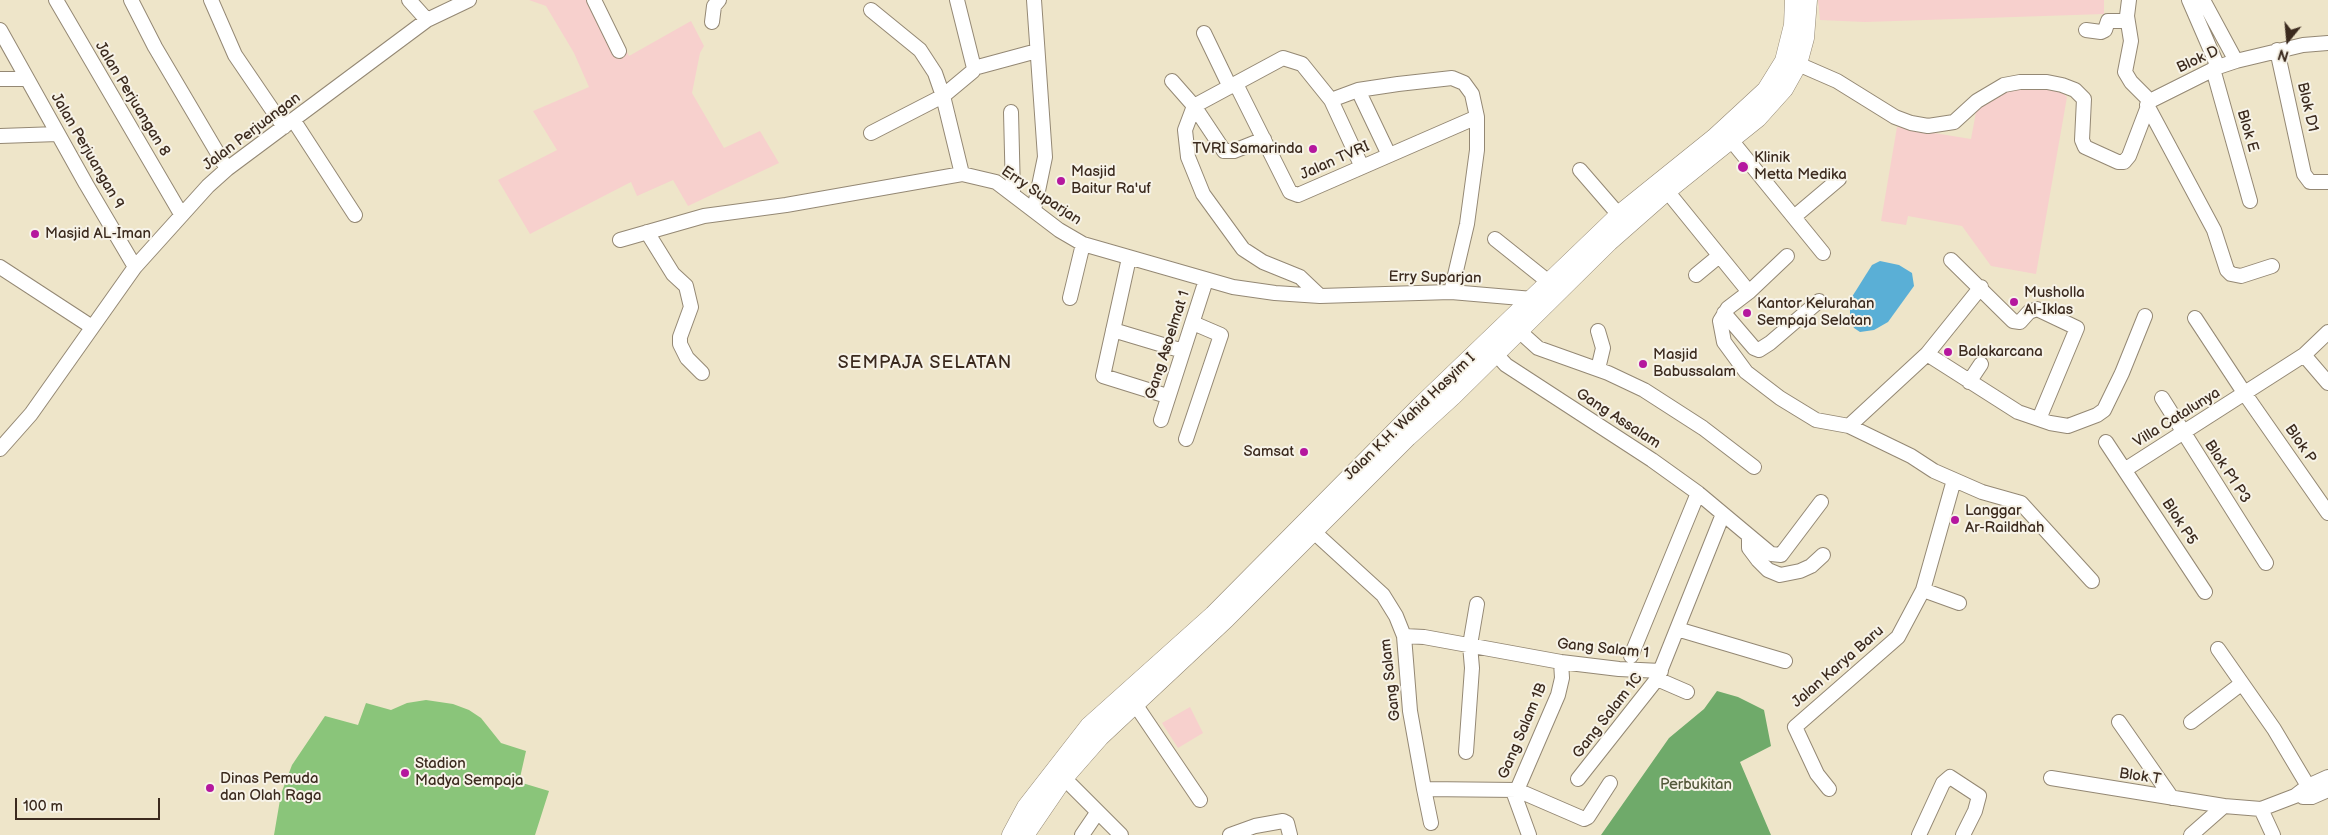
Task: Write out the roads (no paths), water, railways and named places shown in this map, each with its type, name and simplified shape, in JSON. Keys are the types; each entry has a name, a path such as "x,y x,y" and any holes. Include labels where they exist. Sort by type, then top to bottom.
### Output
{"main road":[{"name":"Jalan K.H. Wahid Hasyim I","path":"1011,835 1026,807 1094,732 1213,615 1425,412 1454,396 1518,330 1609,242 1667,191 1758,118 1784,89 1798,64 1805,38 1801,4"},
{"name":"Jalan K.H. Wahid Hasyim I","path":"1025,835 1094,732 1135,704 1314,532 1533,299 1619,215 1714,138 1766,90 1784,61 1801,4"}],"street":[{"name":"Jalan Perjuangan 8","path":"56,0 181,214"},
{"path":"131,0 155,47 227,169"},
{"path":"211,0 235,54 355,214"},
{"path":"408,0 427,20"},
{"name":"Jalan Perjuangan","path":"0,449 28,418 135,267 181,214 227,169 427,20 469,0"},
{"path":"594,0 619,51"},
{"path":"712,22 714,6 719,0"},
{"path":"957,0 974,69"},
{"path":"1034,0 1045,157 1034,210"},
{"path":"2129,0 2126,8 2131,41 2125,72 2130,82 2148,103 2214,230 2227,270 2231,274 2241,276 2272,266"},
{"name":"Blok E","path":"2189,0 2216,68 2250,201"},
{"path":"2204,1 2236,60"},
{"path":"871,10 920,50 935,73 944,96 962,174"},
{"path":"2086,30 2101,32 2105,30 2108,21 2127,21"},
{"path":"0,30 6,51"},
{"name":"Jalan TVRI","path":"1204,33 1264,139 1290,192 1294,194 1298,195 1477,117"},
{"name":"Blok D","path":"2148,103 2216,68 2236,60 2277,50 2328,43"},
{"name":"Blok D1","path":"2277,50 2304,174 2310,182 2328,182"},
{"name":"Jalan Perjuangan 9","path":"6,51 27,79 135,267"},
{"path":"871,133 944,96 974,69 1037,51"},
{"path":"1320,296 1300,277 1263,262 1243,249 1203,194 1188,157 1186,123 1194,106 1283,58 1293,59 1302,64 1331,100 1362,167"},
{"path":"1798,64 1837,81 1895,117 1911,123 1928,126 1954,122 1977,101 1993,90 2020,82 2047,82 2075,90 2084,99 2082,140 2085,148 2118,162 2124,162 2129,156 2148,103"},
{"path":"0,79 27,79"},
{"path":"1331,100 1358,90 1407,83 1458,80 1464,83 1472,94 1477,117 1477,150 1470,205 1451,292"},
{"path":"1172,81 1194,106 1224,151 1234,151 1264,139"},
{"path":"1977,101 1978,86"},
{"path":"1358,90 1389,155"},
{"path":"1011,112 1013,194"},
{"path":"0,136 58,134"},
{"path":"1731,140 1823,253"},
{"path":"1580,170 1619,215"},
{"name":"Erry Suparjan","path":"620,240 704,216 786,205 962,174 991,180 1013,194 1059,230 1083,244 1233,288 1320,296 1451,292 1533,299"},
{"path":"1794,217 1838,179"},
{"path":"1667,191 1749,292"},
{"path":"647,232 673,274 686,286 690,307 680,337 680,344 687,358 702,372"},
{"path":"1495,239 1550,282"},
{"path":"1070,298 1083,244"},
{"path":"1696,275 1719,256"},
{"path":"1787,256 1724,313 1720,321 1724,342 1746,372 1780,398 1816,420 1849,426 1954,480 2025,506 2092,581"},
{"path":"1129,258 1104,376 1167,396"},
{"path":"1951,260 1981,287 2013,321 2020,322 2029,312 2037,309 2077,328 2039,419"},
{"path":"0,267 92,327"},
{"name":"Gang Asoelmat 1","path":"1161,420 1167,396 1206,280"},
{"path":"1849,426 1927,354 1981,287"},
{"path":"1724,313 1754,348 1758,350 1770,343 1819,301"},
{"path":"1927,354 2018,412 2068,426 2097,415 2104,410 2122,373 2145,316"},
{"name":"Blok P","path":"2195,318 2245,394 2328,513"},
{"path":"1186,439 1221,335 1193,323"},
{"path":"1113,330 1183,351"},
{"path":"1518,330 1538,348 1598,369 1644,390 1703,428 1754,467"},
{"path":"1598,331 1603,348 1598,369"},
{"name":"Villa Catalunya","path":"2126,469 2304,355 2328,332"},
{"name":"Gang Assalam","path":"1495,353 1506,365 1652,460 1698,493 1771,554 1781,555 1821,502"},
{"path":"2304,355 2328,383"},
{"path":"1969,382 1981,364"},
{"name":"Blok P1 P3","path":"2162,398 2266,563"},
{"name":"Blok P5","path":"2106,442 2126,469 2205,592"},
{"name":"Jalan Karya Baru","path":"1829,789 1817,774 1796,725 1898,637 1923,590 1954,480"},
{"path":"1631,656 1698,493"},
{"name":"Gang Salam 1","path":"1404,636 1424,637 1561,662 1659,675 1723,514"},
{"name":"Gang Salam","path":"1314,532 1390,603 1404,636 1408,694 1424,789"},
{"path":"1749,536 1749,548 1758,560 1768,570 1780,575 1800,571 1811,566 1823,555"},
{"path":"1923,590 1959,603"},
{"path":"1466,752 1472,668 1470,645 1477,604"},
{"path":"1677,629 1785,661"},
{"path":"2218,648 2241,684 2274,729 2310,792"},
{"name":"Gang Salam 1B","path":"1424,789 1515,791 1559,691 1562,678 1561,662"},
{"path":"1659,675 1687,692"},
{"name":"Gang Salam 1C","path":"1578,779 1659,675"},
{"path":"2190,722 2241,684"},
{"path":"1135,704 1200,800"},
{"path":"2119,722 2172,798"},
{"path":"1919,835 1943,783 1950,777 1979,796 1975,811 1963,835"},
{"path":"2310,792 2328,777"},
{"path":"1064,778 1121,835"},
{"name":"Blok T","path":"2051,778 2224,806 2261,809"},
{"path":"1515,791 1584,819 1610,783"},
{"path":"1424,789 1431,823"},
{"path":"2273,835 2261,809 2295,796 2328,790"},
{"path":"1515,791 1529,835"},
{"path":"2191,835 2224,806"},
{"path":"1082,835 1097,813"},
{"path":"1230,835 1285,822 1290,835"}],"water":[{"path":"1880,261 1899,265 1912,273 1914,286 1888,322 1874,330 1860,332 1854,328 1850,320 1850,300 1872,265"}],"place":[{"name":"TVRI Samarinda","path":"1313,149"},
{"name":"Klinik Metta Medika","path":"1743,167"},
{"name":"Masjid Baitur Ra'uf","path":"1061,181"},
{"name":"Masjid AL-Iman","path":"35,234"},
{"name":"Musholla Al-Iklas","path":"2014,302"},
{"name":"Kantor Kelurahan Sempaja Selatan","path":"1747,313"},
{"name":"Balakarcana","path":"1948,352"},
{"name":"Masjid Babussalam","path":"1643,364"},
{"name":"Samsat","path":"1304,452"},
{"name":"Langgar Ar-Raildhah","path":"1955,520"},
{"name":"Stadion Madya Sempaja","path":"405,773"},
{"name":"Dinas Pemuda dan Olah Raga","path":"210,788"}],"district":[{"name":"SEMPAJA SELATAN","path":"925,363"}],"park label":[{"name":"Perbukitan","path":"1696,785"}]}
